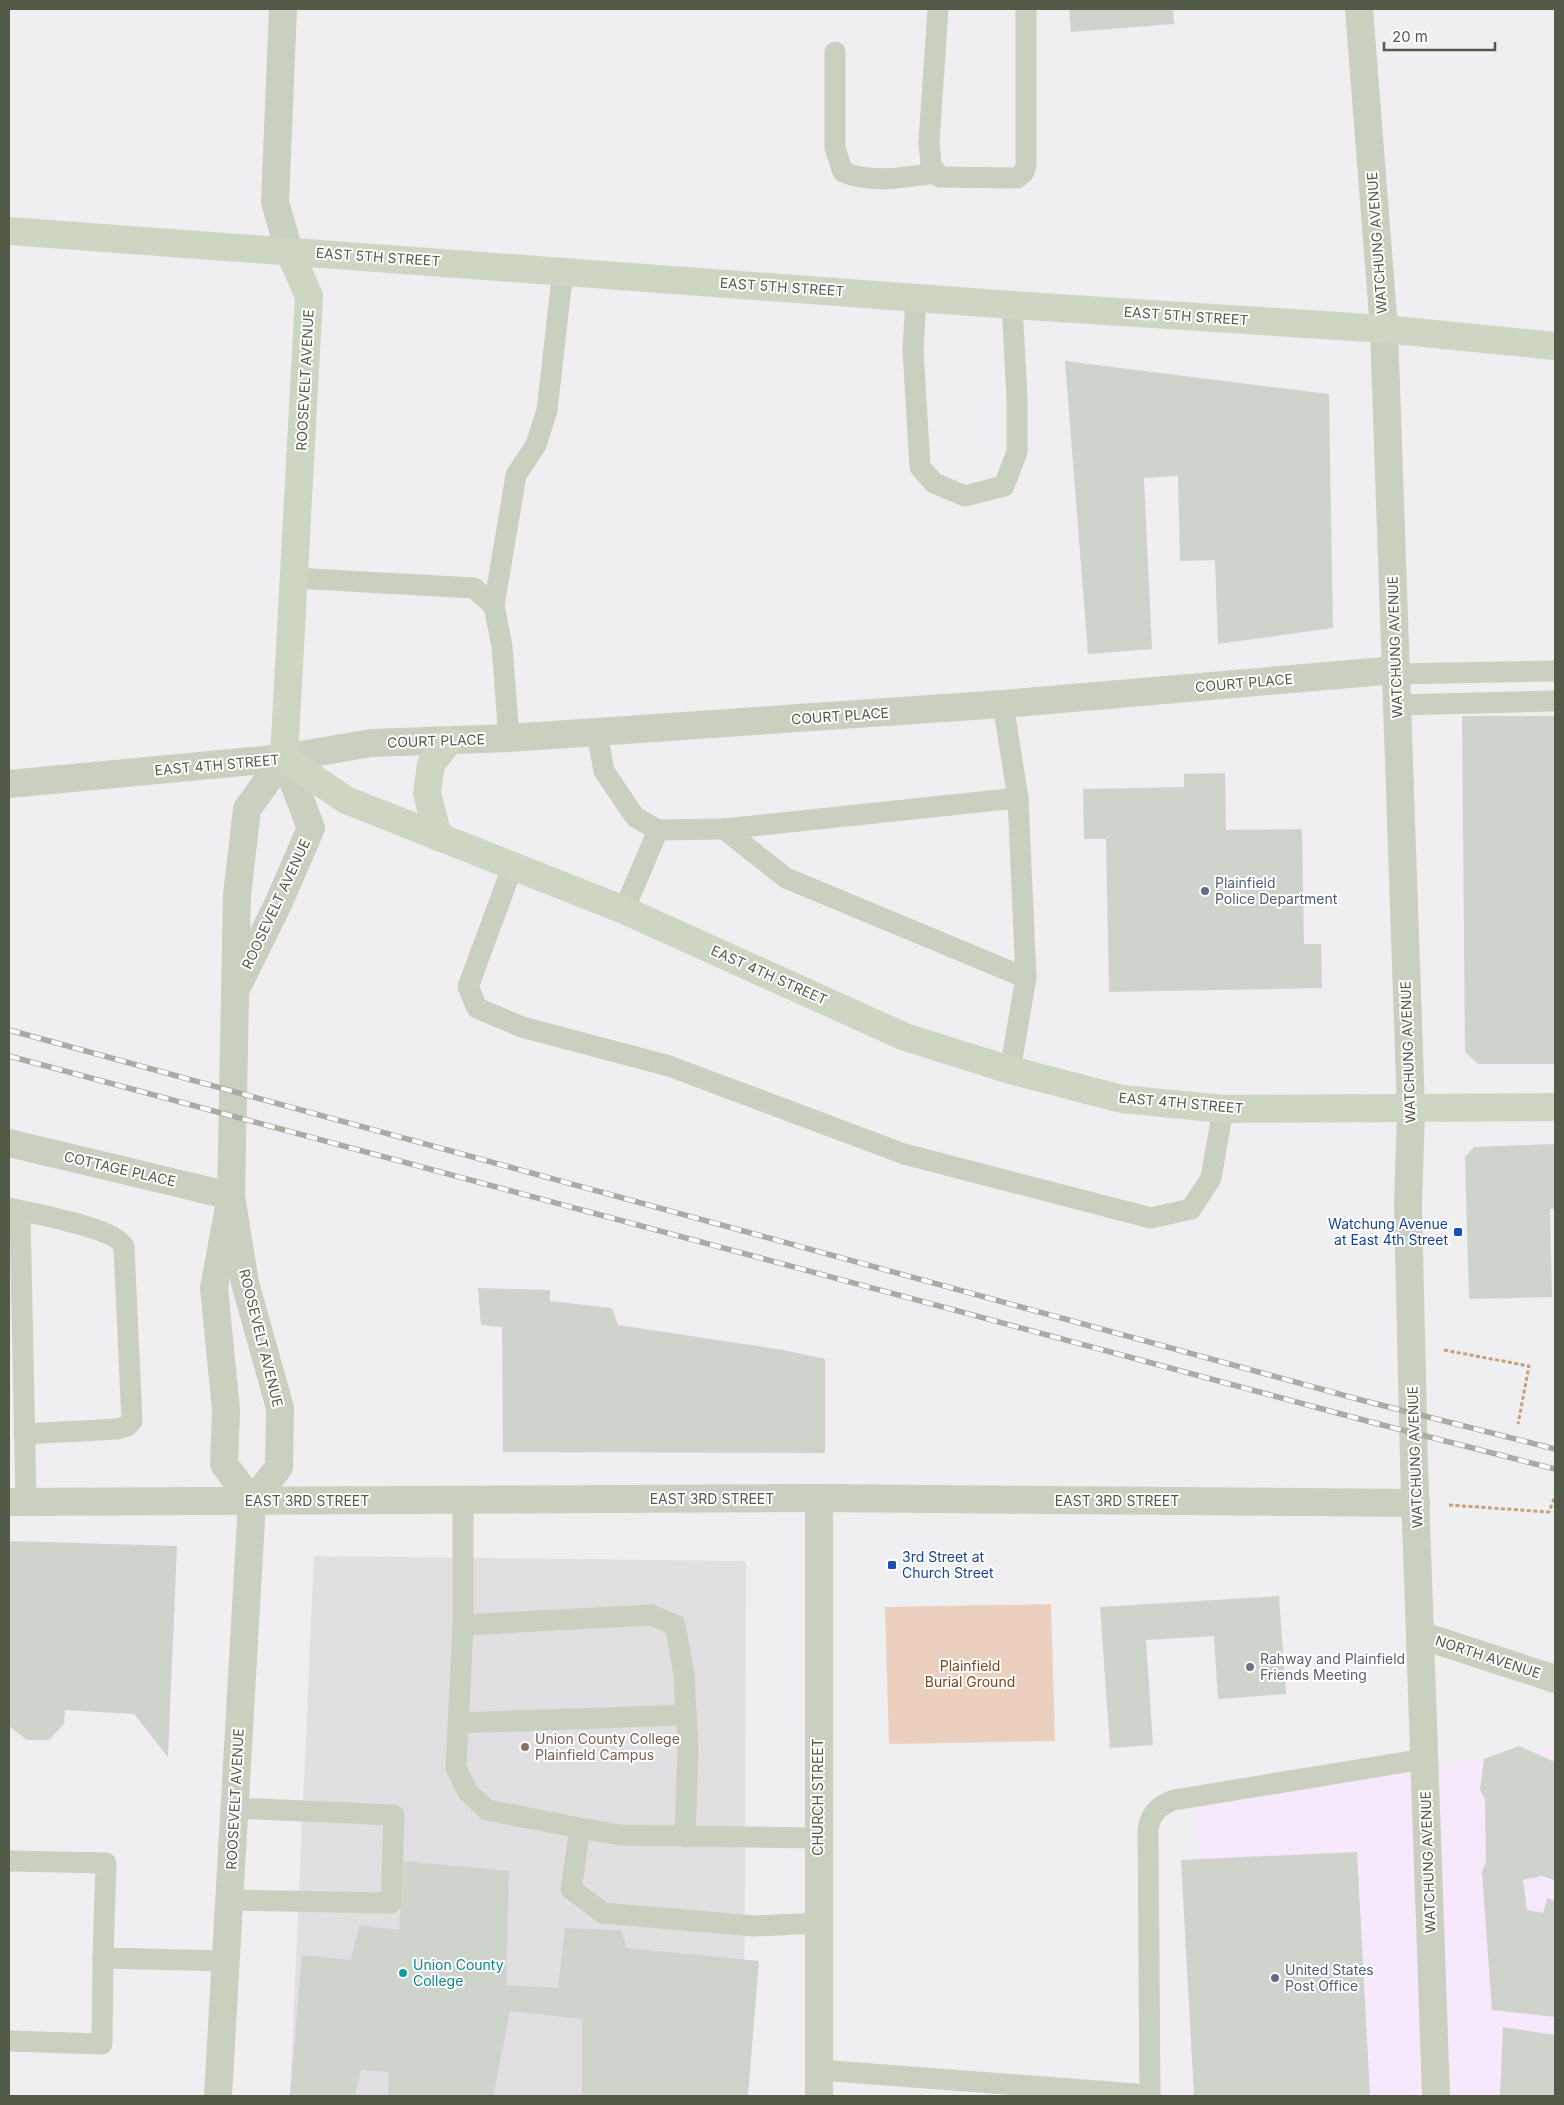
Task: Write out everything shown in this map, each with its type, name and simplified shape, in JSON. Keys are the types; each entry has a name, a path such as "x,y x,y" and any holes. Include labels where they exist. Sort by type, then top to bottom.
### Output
{"main road":[{"name":"EAST 5TH STREET","path":"9,231 562,270 1012,305 1384,329 1555,346"},
{"name":"ROOSEVELT AVENUE","path":"284,758 310,296 289,250"},
{"path":"438,837 427,793 431,764 448,741"},
{"name":"EAST 4TH STREET","path":"284,758 346,800 512,868 624,910 905,1037 1010,1070 1122,1099 1223,1110 1555,1107"}],"street":[{"name":"ROOSEVELT AVENUE","path":"283,9 275,202 289,250"},
{"name":"WATCHUNG AVENUE","path":"1359,9 1384,329 1411,1109 1408,1207 1436,2096"},
{"name":"COURT PLACE","path":"284,758 371,743 597,733 1003,704 1396,672"},
{"name":"ROOSEVELT AVENUE","path":"252,1502 224,1464 226,1410 214,1288 231,1196 237,895 247,809 284,758"},
{"name":"ROOSEVELT AVENUE","path":"235,992 279,902 311,828 284,758"},
{"name":"EAST 4TH STREET","path":"9,784 284,758"},
{"name":"COTTAGE PLACE","path":"9,1143 231,1196"},
{"name":"ROOSEVELT AVENUE","path":"218,2096 252,1502 279,1467 280,1408 245,1283 231,1196"},
{"name":"EAST 3RD STREET","path":"17,1502 819,1498 1416,1503"},
{"name":"CHURCH STREET","path":"819,1498 819,2083"},
{"name":"NORTH AVENUE","path":"1420,1635 1555,1679"}],"lane":[{"path":"938,9 929,142 931,165 935,173 940,177 1017,178 1024,172 1026,9"},
{"path":"835,52 835,148 843,172 854,176 884,179 935,173"},
{"path":"509,738 502,646 494,606 516,475 536,445 547,410 562,270"},
{"path":"916,298 914,350 920,467 934,483 965,496 1004,486 1017,452 1017,398 1012,305"},
{"path":"294,578 474,588 494,606"},
{"path":"1396,672 1555,671"},
{"path":"1396,705 1555,701"},
{"path":"1003,704 1018,798 1026,978 1010,1070"},
{"path":"597,733 604,771 635,817 658,830 724,829 1018,798"},
{"path":"724,829 786,878 1026,978"},
{"path":"624,910 658,830"},
{"path":"512,868 468,987 477,1008 522,1027 669,1066 904,1154 1151,1218 1191,1209 1211,1178 1223,1110"},
{"path":"17,1502 24,1434 14,1210 84,1226 122,1240 132,1420 127,1426 118,1429 24,1434"},
{"path":"463,1501 463,1625 456,1768 468,1792 487,1810 620,1835 818,1838"},
{"path":"463,1625 651,1616 675,1625 684,1674 688,1750 685,1837"},
{"path":"458,1723 686,1715"},
{"path":"819,2083 1150,2096 1148,1830 1149,1823 1159,1806 1174,1800 1424,1759"},
{"path":"229,1900 391,1903 394,1815 234,1808"},
{"path":"580,1828 571,1889 603,1913 754,1926 820,1924"},
{"path":"9,1861 106,1863 102,2044 9,2041"},
{"path":"104,1958 226,1960"}],"path":[{"path":"1412,1344 1529,1366 1518,1424"},
{"path":"1416,1503 1549,1512 1555,1496"}],"shaded area":[{"name":"Union County College Plainfield Campus","path":"314,1556 746,1561 744,2096 290,2096"},
{"path":"1555,1749 1555,2096 1212,2096 1196,1800"}],"green space":[{"name":"Plainfield Burial Ground","path":"1051,1604 1055,1741 889,1744 885,1607"}],"building":[{"path":"1069,9 1173,9 1174,24 1071,32"},
{"path":"1065,361 1329,394 1333,628 1218,644 1215,560 1180,561 1178,476 1144,478 1152,649 1088,654"},
{"path":"1462,716 1555,716 1555,1064 1478,1064 1465,1052"},
{"name":"Plainfield Police Department","path":"1225,773 1226,830 1302,829 1304,944 1321,944 1322,988 1109,992 1106,839 1084,839 1083,789 1184,787 1184,774"},
{"path":"1555,1144 1555,1209 1550,1209 1552,1297 1469,1299 1465,1157 1474,1147"},
{"path":"478,1288 550,1290 550,1301 612,1308 618,1325 783,1350 825,1359 825,1453 503,1452 502,1327 481,1325"},
{"path":"9,1541 177,1546 168,1757 134,1714 65,1710 64,1724 49,1740 27,1740 9,1726"},
{"name":"Rahway and Plainfield Friends Meeting","path":"1279,1596 1286,1694 1218,1699 1214,1636 1146,1640 1153,1745 1110,1748 1100,1607"},
{"path":"1519,1746 1555,1762 1555,1880 1542,1876 1523,1880 1527,1910 1543,1913 1547,1898 1555,1901 1555,2017 1492,2010 1482,1872 1486,1862 1485,1799 1480,1790 1484,1759"},
{"name":"United States Post Office","path":"1357,1852 1370,2096 1194,2096 1181,1860"},
{"name":"Union County College","path":"403,1861 509,1871 506,1985 558,1988 565,1928 621,1930 627,1948 759,1961 748,2096 582,2096 582,2019 510,2011 493,2096 388,2096 389,2072 361,2070 355,2096 290,2096 302,1955 350,1960 360,1925 399,1930"},
{"path":"1503,2027 1555,2035 1555,2096 1500,2096"}],"railway":[{"path":"9,1030 1361,1400 1555,1449"},
{"path":"9,1056 1367,1421 1555,1469"}],"place":[{"name":"Plainfield Police Department","path":"1205,891"},
{"name":"Watchung Avenue at East 4th Street","path":"1458,1232"},
{"name":"3rd Street at Church Street","path":"892,1565"},
{"name":"Rahway and Plainfield Friends Meeting","path":"1250,1667"},
{"name":"Union County College Plainfield Campus","path":"525,1747"},
{"name":"Union County College","path":"403,1973"},
{"name":"United States Post Office","path":"1275,1978"}]}
